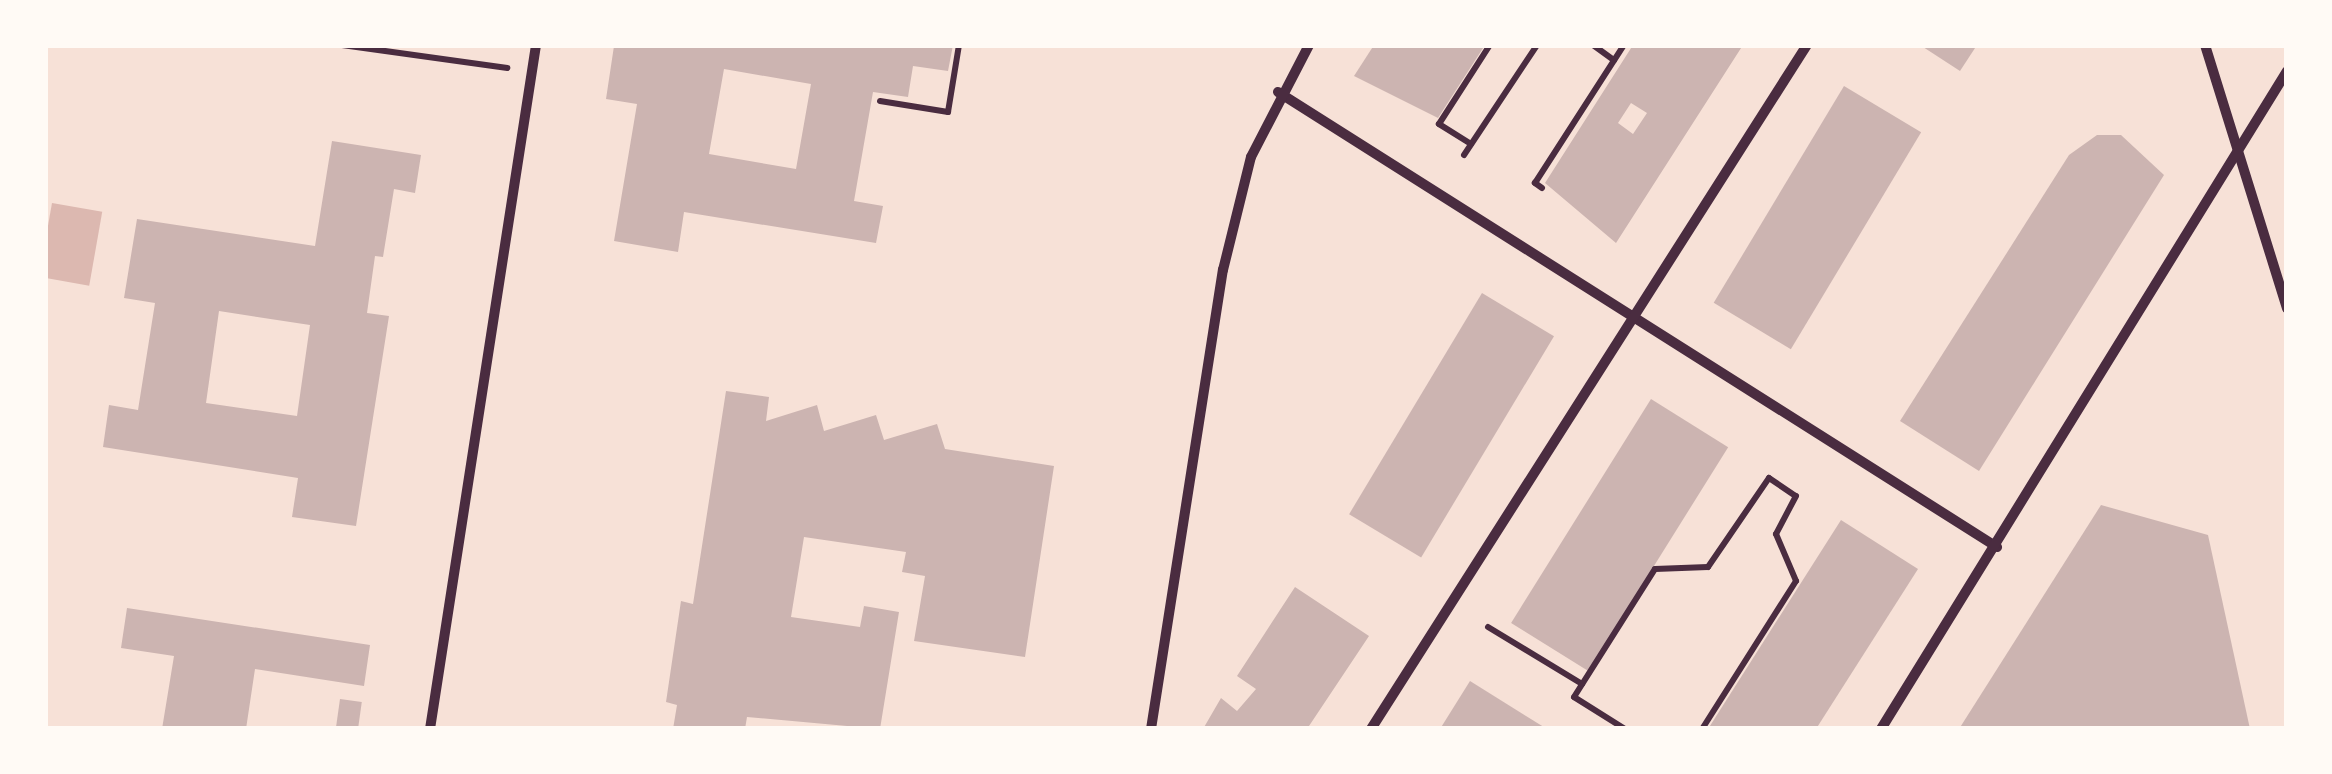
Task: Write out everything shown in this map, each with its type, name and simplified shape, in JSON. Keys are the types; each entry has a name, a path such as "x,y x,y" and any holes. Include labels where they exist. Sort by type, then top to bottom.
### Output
{"street":[{"path":"430,729 536,45"},
{"path":"1151,729 1223,270 1278,92 1309,45"},
{"path":"1371,729 1807,45"},
{"path":"2205,45 2242,152 2287,308"},
{"path":"1881,729 2242,152 2287,71"},
{"path":"1278,92 1996,547"}],"path":[{"path":"342,45 508,68"},
{"path":"880,101 948,112 959,45"},
{"path":"1471,144 1439,124 1490,45"},
{"path":"1464,155 1537,45"},
{"path":"1594,45 1614,60"},
{"path":"1542,188 1535,183 1624,45"},
{"path":"1624,729 1574,697 1655,569 1708,567 1768,478 1796,496 1776,534 1796,581 1702,729"},
{"path":"1488,627 1582,684"}],"shaded area":[{"path":"52,203 102,212 89,286 45,278 45,243"}],"building":[{"path":"953,45 948,71 913,66 908,97 873,92 854,201 883,206 876,243 684,212 678,252 614,241 637,104 606,99 614,46","holes":["724,69 811,84 796,169 709,154"]},
{"path":"1374,45 1485,45 1438,118 1354,76"},
{"path":"1633,45 1743,45 1616,243 1545,183","holes":["1631,103 1647,113 1633,134 1618,123"]},
{"path":"1920,45 1977,45 1960,71"},
{"path":"1844,86 1921,132 1791,349 1714,303"},
{"path":"2097,135 2121,135 2164,175 1979,471 1900,421 2069,155"},
{"path":"332,141 421,155 415,193 394,189 383,257 375,256 367,313 389,316 356,526 292,517 298,478 103,447 109,405 138,410 155,303 124,298 137,219 315,246","holes":["219,311 310,325 297,416 206,403"]},
{"path":"1482,293 1554,336 1421,557 1349,514"},
{"path":"726,391 769,397 766,421 817,405 824,431 876,415 884,440 937,424 945,449 1054,466 1025,657 914,641 925,576 902,572 906,552 804,537 791,617 860,627 864,606 899,612 880,729 747,717 745,729 673,729 677,705 666,702 681,601 693,604"},
{"path":"1651,399 1728,447 1588,671 1511,623"},
{"path":"2101,505 2208,535 2250,729 1959,729"},
{"path":"1841,520 1918,569 1816,729 1708,729"},
{"path":"1295,587 1369,636 1307,729 1203,729 1221,698 1237,711 1256,689 1237,676"},
{"path":"127,608 370,645 364,686 255,669 246,729 162,729 174,656 121,648"},
{"path":"1470,681 1547,729 1440,729"},
{"path":"340,699 362,702 358,729 336,729"}]}
